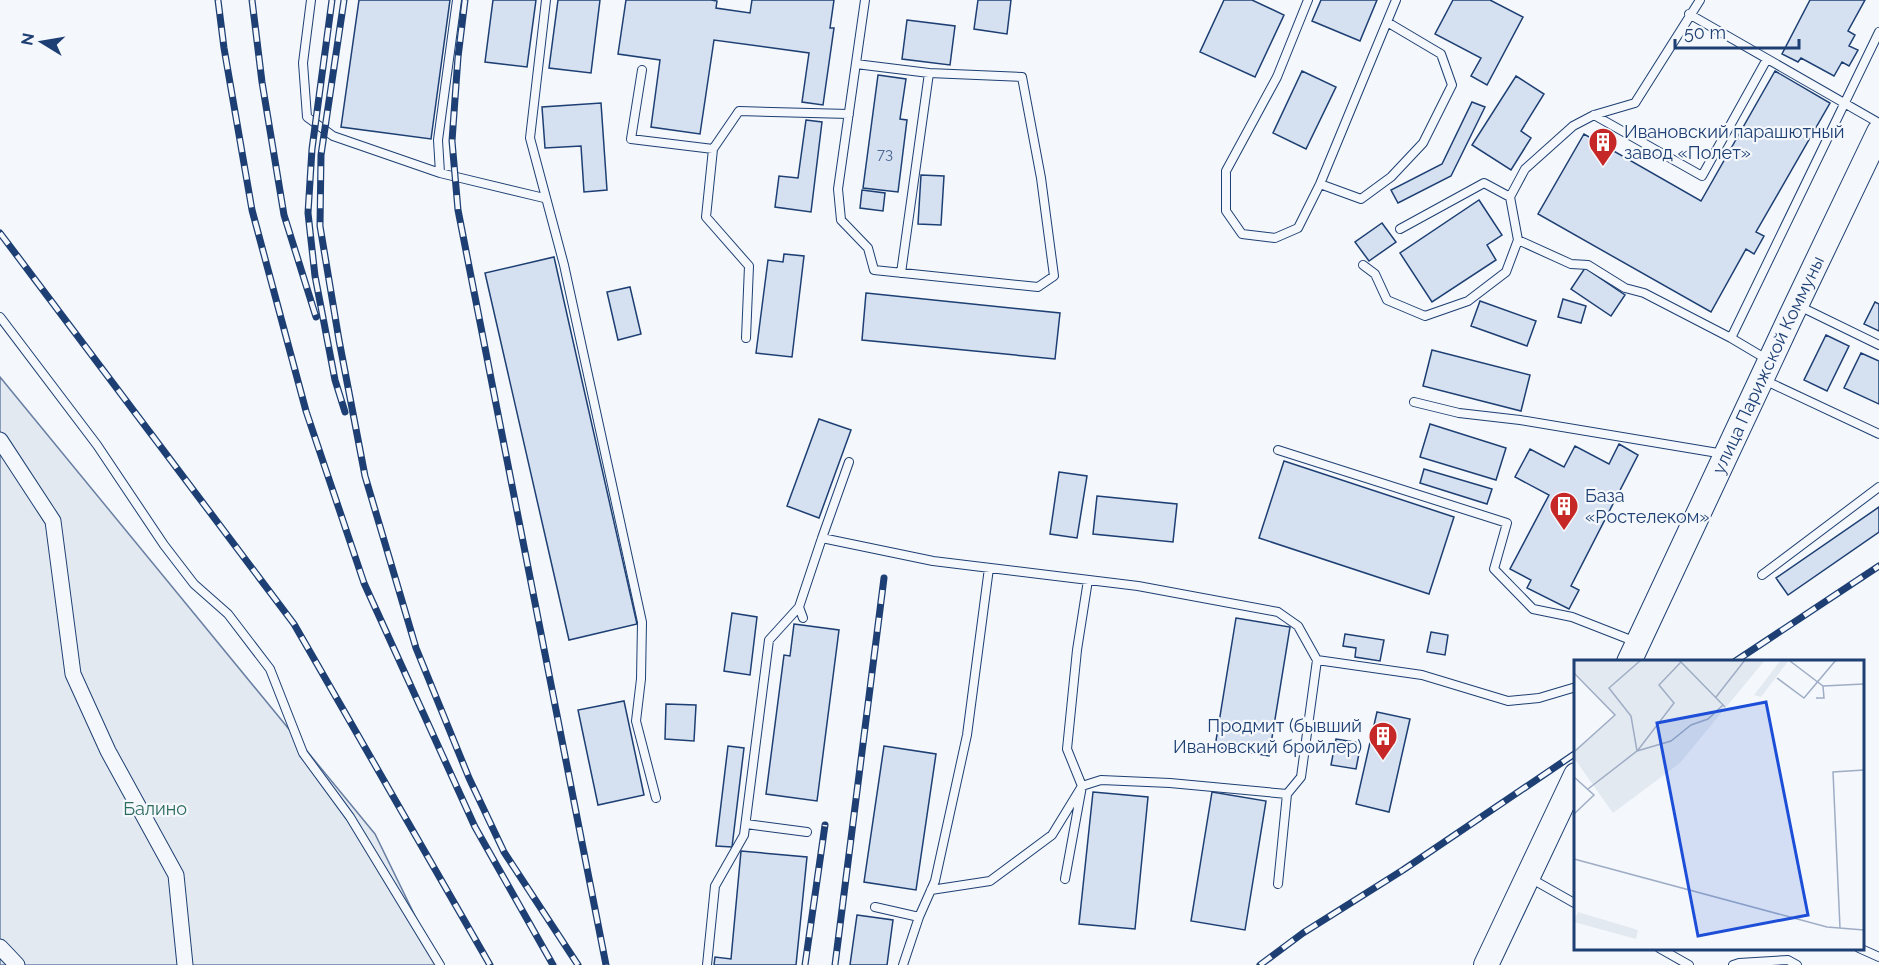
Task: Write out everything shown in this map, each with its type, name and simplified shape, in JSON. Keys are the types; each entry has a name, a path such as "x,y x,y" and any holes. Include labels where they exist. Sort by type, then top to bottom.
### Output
{"main road":[{"name":"улица Парижской Коммуны","path":"1633,652 1879,132"},
{"path":"1486,965 1574,779"}],"street":[{"path":"0,440 53,520 73,674 108,751 176,875 185,965"},
{"path":"0,946 17,965"}],"lane":[{"path":"310,0 303,63 308,117 333,136 440,173 544,198"},
{"path":"440,173 438,140 457,0"},
{"path":"546,0 530,138 544,198 564,266 642,622 641,679 636,721 656,798"},
{"path":"856,64 929,73 1022,78 1041,178 1053,276 1038,287 874,270 868,248 841,220 838,189 856,64 866,0"},
{"path":"1308,0 1277,77 1226,171 1226,211 1242,234 1275,238 1298,228 1320,184 1396,0"},
{"path":"1363,265 1375,274 1387,300 1425,316 1468,301 1506,272 1518,240 1510,197 1525,169 1573,126 1594,115 1635,103 1689,14 1700,0"},
{"path":"1689,14 1879,123"},
{"path":"1320,184 1361,199 1391,177 1424,143 1452,85 1441,54 1387,22"},
{"path":"1731,338 1879,32"},
{"path":"1594,115 1702,176 1767,59"},
{"path":"642,70 631,139 713,149"},
{"path":"901,273 929,73"},
{"path":"746,338 749,266 706,217 713,149 739,111 849,114"},
{"path":"1400,229 1484,183 1510,197"},
{"path":"1518,240 1571,264 1588,265 1625,288 1644,293 1731,338 1765,370 1879,434"},
{"path":"1796,304 1879,345"},
{"path":"0,317 97,445 194,584 228,614 270,669 303,753 350,817 440,965"},
{"path":"1414,402 1459,413 1520,420 1726,455"},
{"path":"1278,450 1507,524 1494,569 1533,609 1572,617 1633,652"},
{"path":"707,965 715,886 744,835 769,640 799,607 849,462"},
{"path":"1762,575 1879,487"},
{"path":"822,538 933,561 1138,586 1278,612 1298,626 1317,660 1300,777 1287,794 1278,884"},
{"path":"903,965 919,917 935,881 967,735 990,568"},
{"path":"1065,879 1082,786 1067,749 1077,650 1088,580"},
{"path":"799,607 804,618"},
{"path":"1317,660 1422,675 1508,701 1539,698 1574,688"},
{"path":"931,890 990,880 1052,835 1082,786 1101,780 1158,782 1287,794"},
{"path":"746,824 807,832"},
{"path":"1528,878 1574,903"},
{"path":"875,907 919,917"},
{"path":"1663,950 1689,965"},
{"path":"1864,950 1879,957"},
{"path":"1733,965 1788,960 1797,965"}],"green space":[{"name":"Балино","path":"0,377 375,834 439,965 0,965"}],"building":[{"path":"359,0 450,0 431,139 341,127"},
{"path":"493,0 536,0 527,67 485,62"},
{"path":"558,0 600,0 591,73 549,68"},
{"path":"626,0 711,0 717,1 716,8 750,13 752,0 834,0 830,28 834,28 823,105 802,102 809,53 714,40 700,134 651,127 660,60 618,54"},
{"path":"978,0 1011,0 1007,34 974,29"},
{"path":"1224,0 1252,0 1284,15 1255,77 1200,52"},
{"path":"1321,0 1377,0 1360,41 1312,21"},
{"path":"1453,0 1490,0 1523,17 1487,85 1471,76 1481,58 1435,34"},
{"path":"1810,0 1865,0 1848,31 1855,35 1849,46 1858,50 1849,66 1842,62 1834,76 1801,58 1798,62 1782,54"},
{"path":"907,20 955,26 950,65 902,59"},
{"path":"1302,71 1336,87 1306,149 1273,133"},
{"name":"Ивановский парашютный завод «Полет»","path":"1775,71 1830,103 1756,232 1764,236 1754,254 1746,249 1711,312 1538,214 1584,134 1701,201"},
{"path":"878,75 906,79 900,119 907,120 898,192 863,188"},
{"path":"1516,76 1544,94 1521,131 1531,138 1511,170 1472,145"},
{"path":"1472,102 1485,107 1451,176 1398,203 1391,190 1442,164"},
{"path":"601,103 607,190 584,192 581,146 545,148 542,107"},
{"path":"806,120 822,122 811,212 775,207 779,176 798,178"},
{"path":"921,175 944,176 941,225 918,224"},
{"path":"862,190 885,193 883,211 860,208"},
{"path":"1479,200 1502,235 1487,245 1496,260 1432,302 1400,253"},
{"path":"1382,223 1396,242 1369,261 1355,242"},
{"path":"784,254 804,256 792,357 756,353 768,260 783,262"},
{"path":"554,257 637,624 569,640 485,273"},
{"path":"1585,268 1625,295 1611,316 1571,289"},
{"path":"630,287 641,334 618,340 607,292"},
{"path":"866,293 1060,313 1055,359 862,340"},
{"path":"1563,299 1586,306 1581,323 1558,317"},
{"path":"1480,301 1536,321 1527,346 1471,326"},
{"path":"1875,302 1879,304 1879,331 1864,324"},
{"path":"1826,335 1849,346 1827,391 1804,380"},
{"path":"1432,350 1530,375 1521,411 1423,386"},
{"path":"1861,353 1879,361 1879,404 1844,388"},
{"path":"819,419 851,430 819,518 787,506"},
{"path":"1430,424 1506,448 1496,480 1420,457"},
{"name":"База «Ростелеком»","path":"1619,444 1638,455 1571,586 1579,590 1569,609 1527,588 1531,580 1510,569 1549,495 1515,477 1530,449 1564,467 1575,446 1609,464"},
{"path":"1284,461 1454,517 1429,594 1259,538"},
{"path":"1424,469 1492,489 1487,504 1420,483"},
{"path":"1059,472 1087,476 1077,538 1050,534"},
{"path":"1097,496 1177,504 1173,542 1093,534"},
{"path":"1879,507 1879,532 1788,595 1776,578"},
{"path":"732,613 757,617 750,675 724,671"},
{"path":"1236,618 1290,627 1269,756 1215,747"},
{"path":"794,624 839,630 817,801 766,794 784,655 790,656"},
{"path":"1431,632 1448,635 1445,655 1427,652"},
{"path":"1345,634 1384,640 1380,661 1355,657 1356,648 1343,646"},
{"path":"624,701 644,795 598,805 578,710"},
{"path":"666,704 696,705 694,741 665,739"},
{"name":"Продмит (бывший Ивановский бройлер)","path":"1377,712 1410,719 1389,812 1356,804"},
{"path":"1336,739 1361,743 1356,769 1331,765"},
{"path":"728,746 744,748 732,847 716,846"},
{"path":"884,746 936,754 916,890 864,882"},
{"path":"1093,792 1148,797 1135,929 1079,924"},
{"path":"1212,792 1266,801 1245,930 1191,921"},
{"path":"741,851 807,857 796,965 714,965 715,957 731,959"},
{"path":"857,915 893,920 887,965 850,965"}],"railway":[{"path":"218,0 252,210 306,411 364,583 475,827 553,965"},
{"path":"252,0 262,82 284,215 316,317"},
{"path":"332,0 312,149 308,213 315,276 335,380 345,412"},
{"path":"344,0 321,155 320,226 365,476 416,648 469,778 504,852 578,965"},
{"path":"465,0 452,141 458,210 606,965"},
{"path":"0,233 294,624 490,965"},
{"path":"1737,660 1879,566"},
{"path":"835,965 884,578"},
{"path":"1260,965 1303,933 1403,870 1574,754"},
{"path":"805,965 825,825"}],"place":[{"name":"Ивановский парашютный завод «Полет»","path":"1603,168"},
{"name":"База «Ростелеком»","path":"1564,532"},
{"name":"Продмит (бывший Ивановский бройлер)","path":"1383,762"}]}
